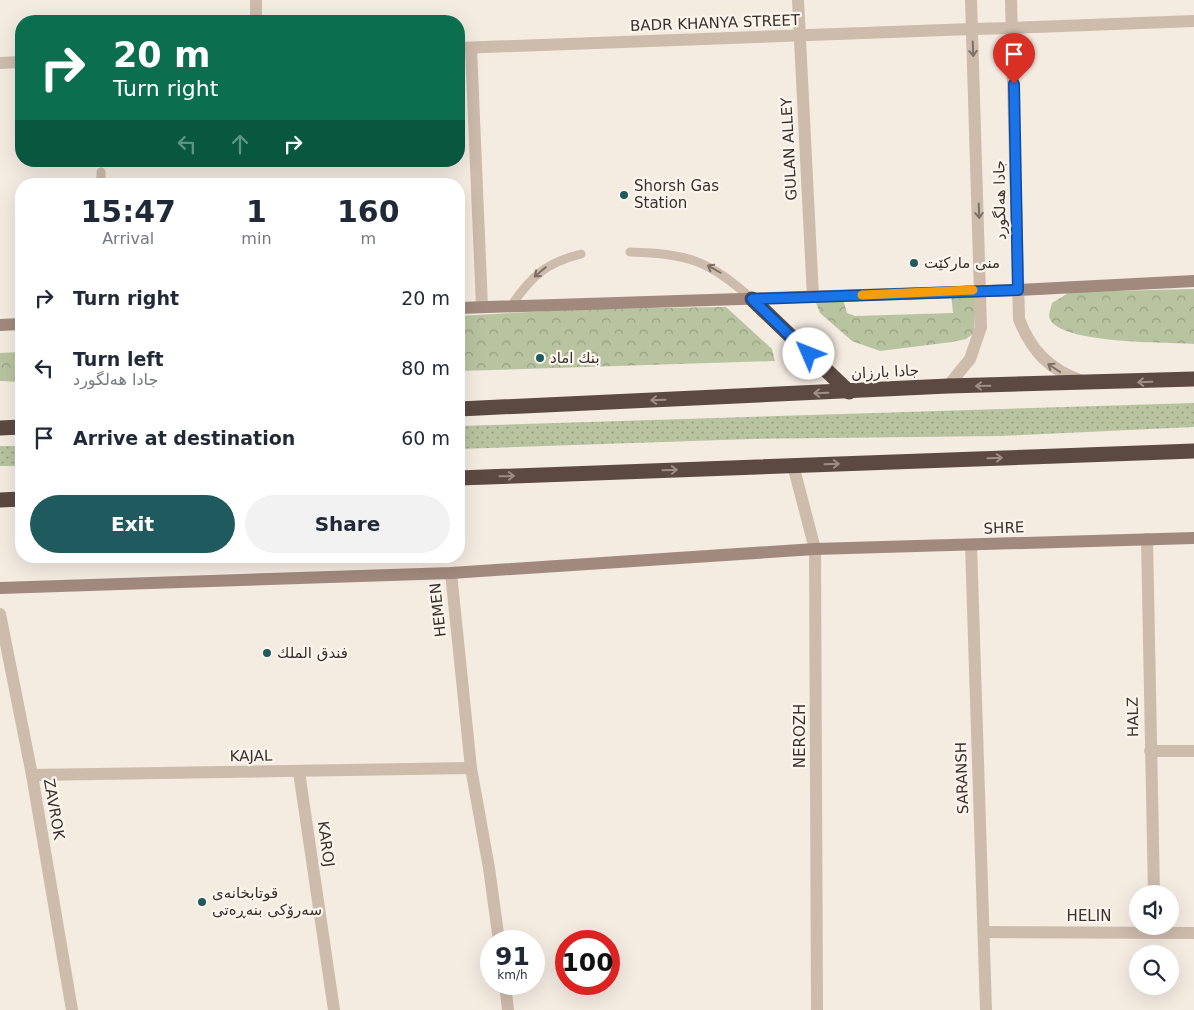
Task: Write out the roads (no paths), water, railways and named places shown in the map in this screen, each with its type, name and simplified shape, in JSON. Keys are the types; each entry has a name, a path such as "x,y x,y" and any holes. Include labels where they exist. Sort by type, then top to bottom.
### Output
{"highway":[{"path":"752,299 849,392"},
{"name":"جادا بارزان","path":"465,408 849,392 948,386 1099,384 1194,379"},
{"path":"0,428 15,427"},
{"path":"465,478 1194,451"},
{"path":"0,500 15,499"}],"main road":[{"path":"465,308 1018,290 1194,281"},
{"path":"0,325 15,324"},
{"name":"SHRE","path":"451,574 815,549 1194,538"},
{"name":"HEMEN","path":"0,588 451,574"}],"street":[{"path":"256,0 256,15"},
{"name":"GULAN ALLEY","path":"798,0 813,297"},
{"name":"جادا هەلگورد","path":"948,386 970,360 977,344 981,327 971,0"},
{"name":"جادا هەلگورد","path":"1011,0 1019,319 1024,333 1041,358 1068,376 1099,384"},
{"path":"1012,28 1194,21"},
{"name":"BADR KHANYA STREET","path":"465,48 1012,28"},
{"path":"465,48 482,307"},
{"path":"0,63 15,62"},
{"name":"NEROZH","path":"793,466 815,549 817,1010"},
{"name":"HALZ","path":"1146,539 1154,885"},
{"name":"SARANSH","path":"971,545 986,1010"},
{"name":"HEMEN","path":"451,574 471,768 489,868 497,930"},
{"name":"ZAVROK","path":"0,614 32,775 72,1010"},
{"path":"1150,751 1194,751"},
{"name":"KAJAL","path":"32,775 471,768"},
{"name":"KAROJ","path":"299,772 334,1010"},
{"name":"HELIN","path":"984,932 1129,930"},
{"name":"HELIN","path":"1179,932 1194,933"},
{"path":"506,995 508,1010"}],"lane":[{"path":"100,172 100,178"},
{"path":"630,252 667,253 699,261 727,277 752,299"},
{"path":"510,306 524,287 542,270 559,260 581,254"}],"place":[{"name":"Shorsh Gas Station","path":"624,195"},
{"name":"منی مارکێت","path":"914,263"},
{"name":"بنك اماد","path":"540,358"},
{"name":"فندق الملك","path":"267,653"},
{"name":"قوتابخانەی سەرۆکی بنەڕەتی","path":"202,902"}]}
